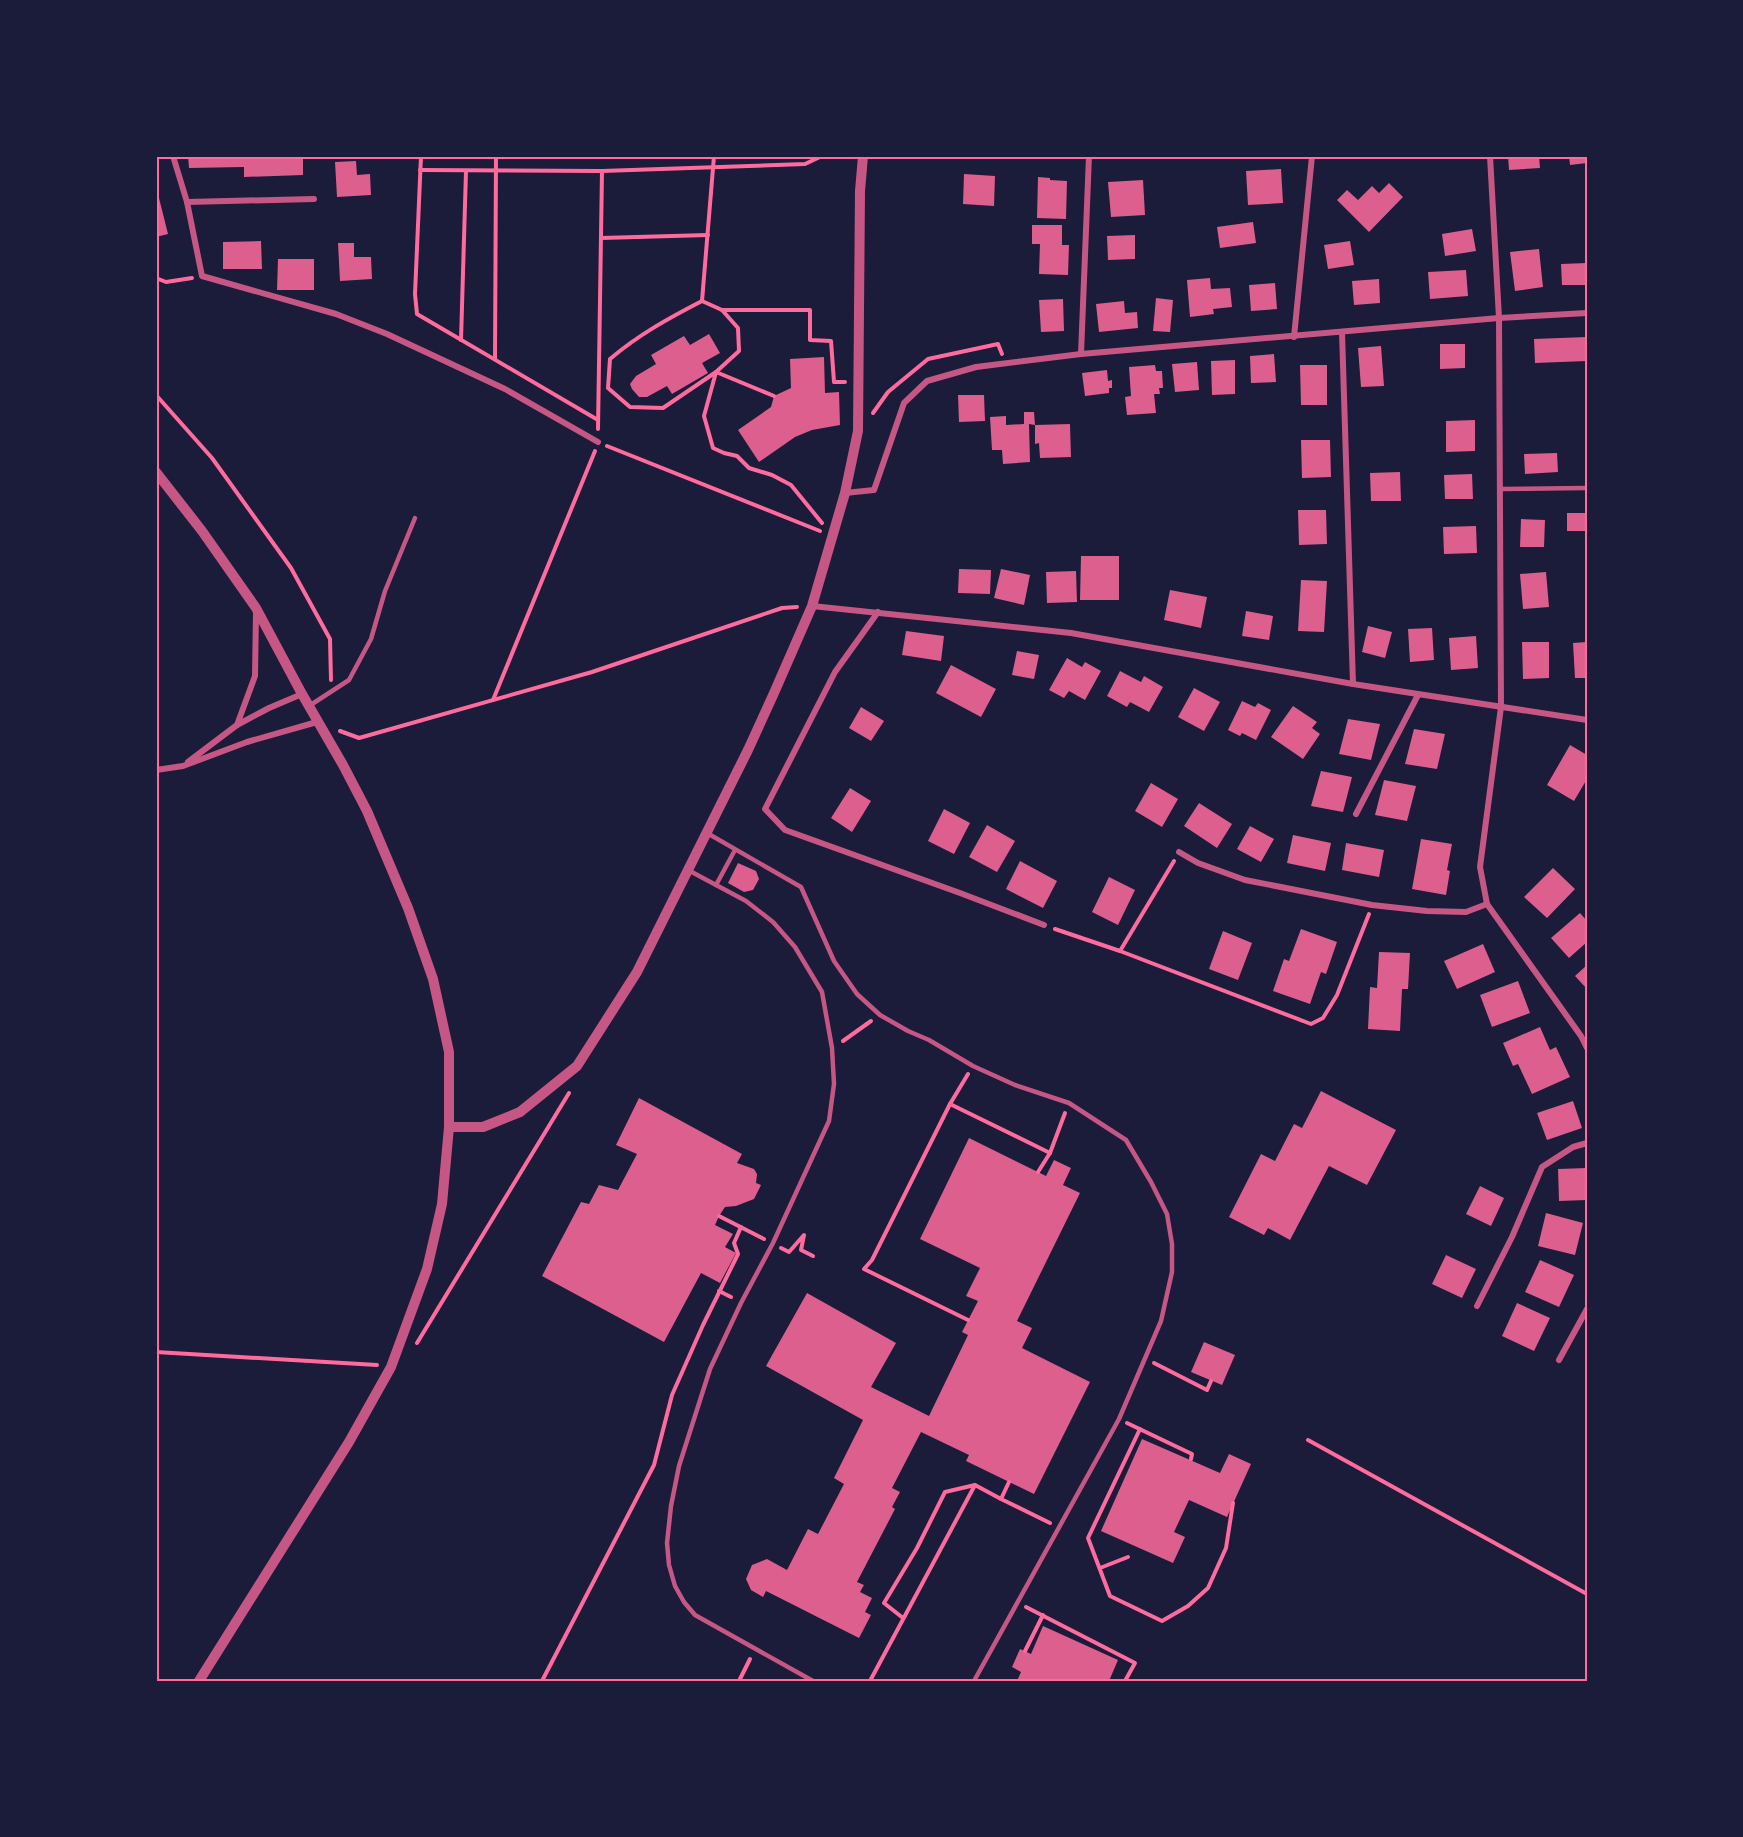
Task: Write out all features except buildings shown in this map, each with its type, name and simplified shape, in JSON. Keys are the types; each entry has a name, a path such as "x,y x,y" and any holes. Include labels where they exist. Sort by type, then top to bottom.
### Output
{"street":[{"path":"173,156 187,202 202,276 336,314 387,334 515,395 598,442"},
{"path":"449,1127 483,1127 520,1112 577,1066 637,972 748,750 812,606 845,493 858,431 860,191 863,156"},
{"path":"1082,354 1089,156"},
{"path":"1294,337 1312,156"},
{"path":"1490,156 1499,318 1501,706 1480,867 1487,904 1581,1036 1587,1048"},
{"path":"187,202 314,199"},
{"path":"845,493 873,490 904,403 927,381 976,367 1082,354 1499,318 1587,313"},
{"path":"1342,332 1353,684"},
{"path":"156,472 202,531 256,608 367,811 408,908 433,979 449,1053 449,1127 442,1204 427,1269 391,1367 349,1442 199,1681"},
{"path":"812,606 1071,633 1418,695 1587,720"},
{"path":"237,726 255,676 256,608"},
{"path":"878,612 835,672 807,722 765,809 785,830 1044,926"},
{"path":"183,766 237,726 269,708 302,694"},
{"path":"1356,814 1418,695"},
{"path":"156,770 183,766 247,742 317,722"},
{"path":"1179,852 1245,880 1372,905 1427,911 1466,912 1487,904"},
{"path":"1477,1306 1512,1237 1542,1167 1573,1147 1587,1143"},
{"path":"1559,1360 1587,1310"}],"lane":[{"path":"1500,489 1587,488"},
{"path":"309,706 349,680 371,639 385,591 415,518"},
{"path":"706,833 801,887 834,961 857,994 880,1015 973,1066 1015,1085 1069,1103 1126,1140 1152,1182 1167,1214 1172,1244 1172,1272 1161,1321 1119,1419 974,1681"},
{"path":"716,885 735,850"},
{"path":"688,870 746,901 764,915 795,946 822,992 832,1048 834,1084 829,1121 773,1243 741,1303 710,1370 680,1466 671,1506 667,1543 669,1565 675,1586 695,1615 813,1681"}],"path":[{"path":"421,156 415,294 417,314 598,420"},
{"path":"495,360 496,156"},
{"path":"702,301 714,156"},
{"path":"805,164 806,156"},
{"path":"420,170 602,171 805,164 822,156"},
{"path":"461,340 466,171"},
{"path":"493,700 598,442 602,171"},
{"path":"601,238 708,235"},
{"path":"156,278 166,282 202,276"},
{"path":"702,301 722,310 738,328 739,351 716,372 663,408 630,407 608,388 610,359 631,341 702,301"},
{"path":"722,310 810,310 810,340 831,340 834,382 858,382"},
{"path":"716,372 774,396"},
{"path":"716,372 704,416 713,448 737,456 749,468 772,475 791,485 832,536"},
{"path":"156,396 212,458 291,568 330,639 329,693"},
{"path":"598,442 832,536"},
{"path":"317,722 359,738 592,672 782,608 812,606"},
{"path":"1120,951 1179,852"},
{"path":"1044,926 1120,951 1311,1024 1323,1018 1337,995 1372,905"},
{"path":"832,1048 880,1015"},
{"path":"416,1344 569,1093 577,1066"},
{"path":"968,1320 864,1269 872,1260 950,1104 973,1066"},
{"path":"1038,1172 1050,1153 1069,1103"},
{"path":"950,1104 1050,1153"},
{"path":"719,1216 789,1252 804,1235 801,1250 813,1256"},
{"path":"542,1681 654,1465 672,1395 738,1254 734,1243 741,1227"},
{"path":"156,1352 391,1367"},
{"path":"1145,1358 1207,1390 1211,1381"},
{"path":"1119,1419 1192,1454 1191,1460"},
{"path":"1140,1429 1088,1538 1110,1596 1162,1621 1188,1606 1208,1588 1226,1548 1233,1503"},
{"path":"1308,1440 1587,1594"},
{"path":"1000,1499 1009,1482"},
{"path":"903,1618 884,1603 917,1548 945,1492 975,1485 1059,1528"},
{"path":"870,1681 975,1485"},
{"path":"1100,1568 1128,1557"},
{"path":"1018,1603 1135,1663 1125,1681"},
{"path":"1176,1612 1188,1606"},
{"path":"1025,1652 1043,1615"},
{"path":"739,1681 756,1648"}]}
